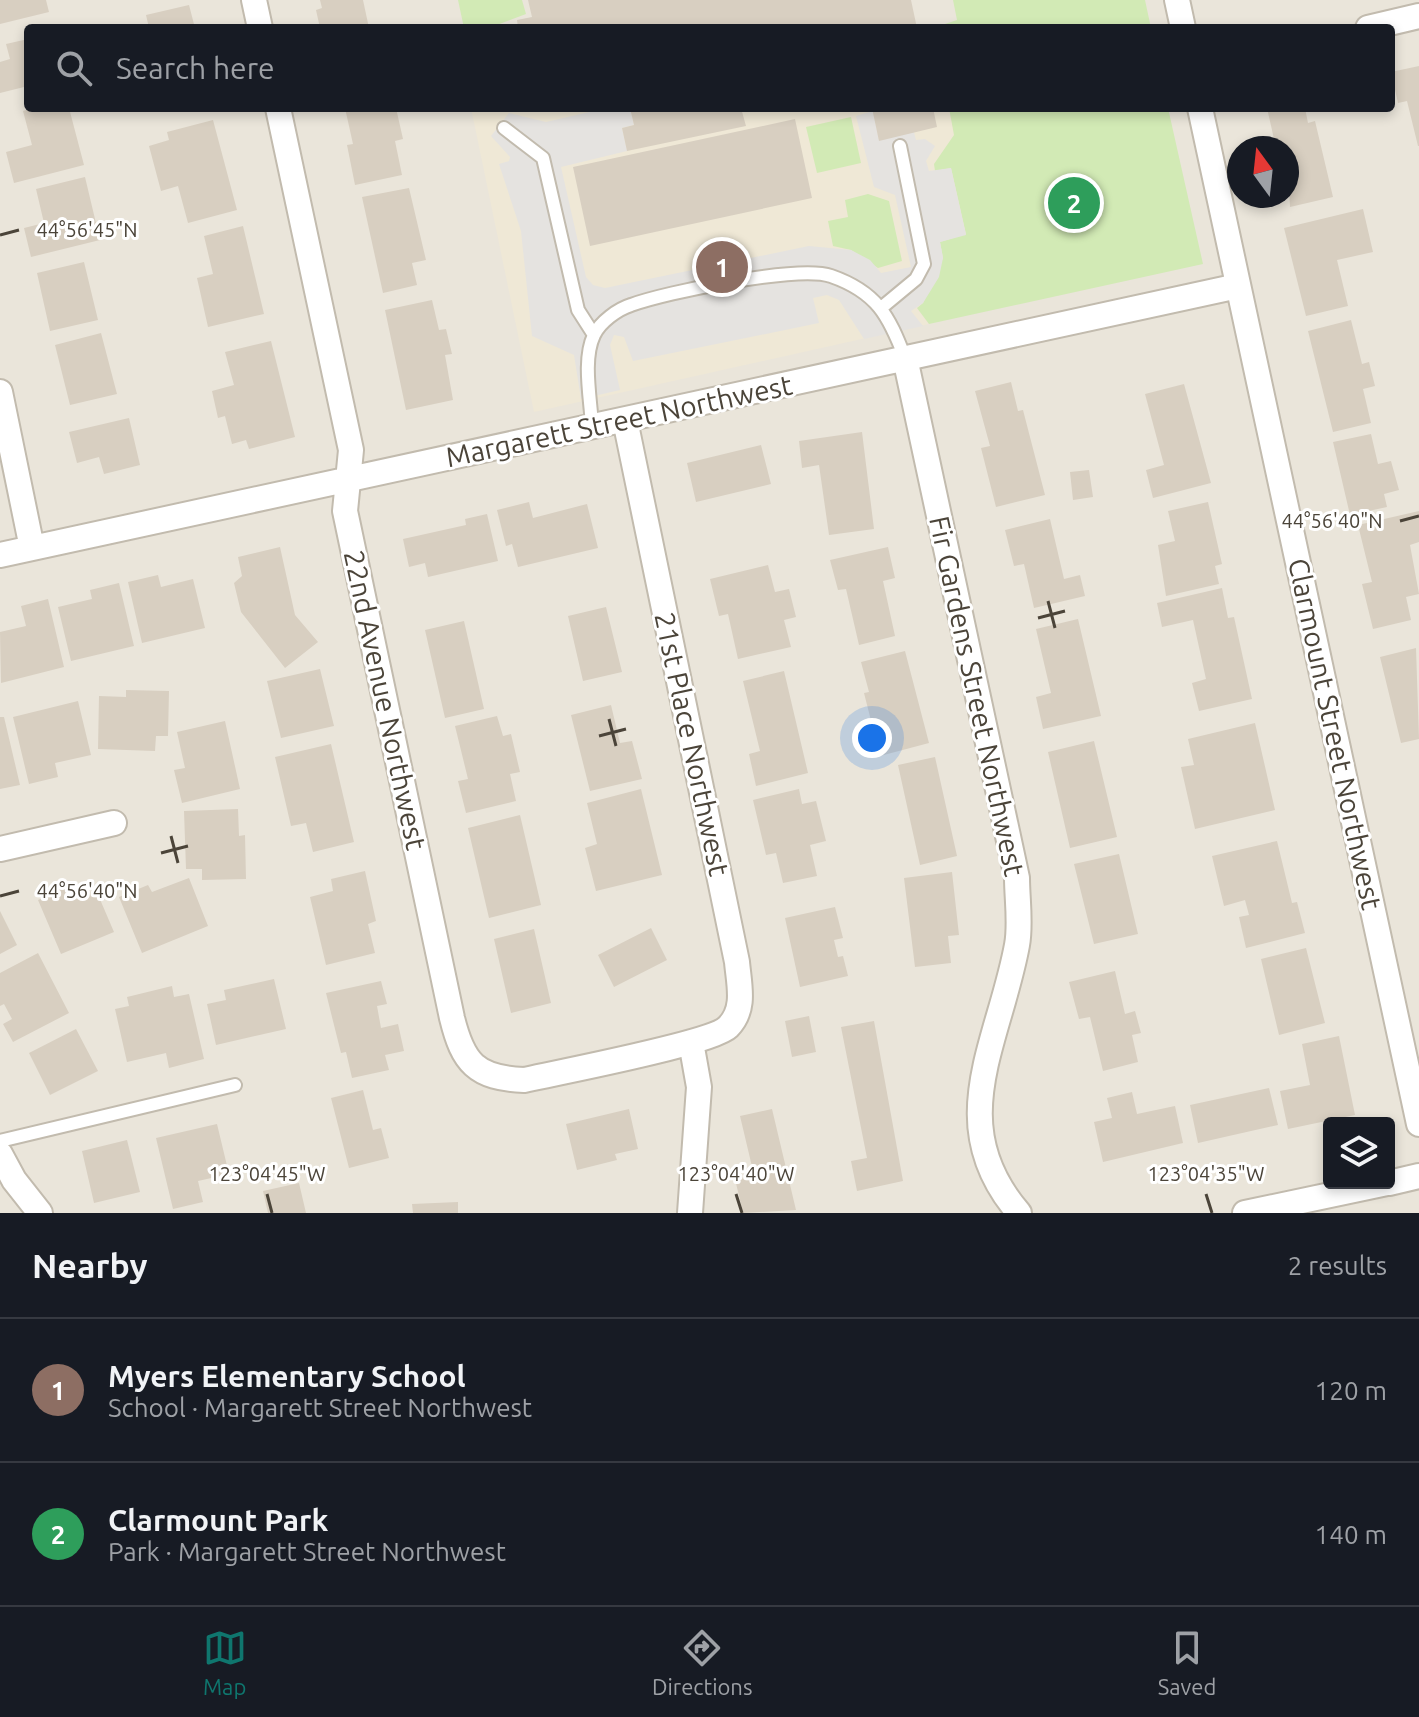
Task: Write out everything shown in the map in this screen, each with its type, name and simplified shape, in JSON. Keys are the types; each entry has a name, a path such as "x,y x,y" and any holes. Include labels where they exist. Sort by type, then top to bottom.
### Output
{"street":[{"path":"254,0 259,24"},
{"path":"1177,0 1182,24"},
{"path":"1385,24 1419,16"},
{"name":"22nd Avenue Northwest","path":"279,112 351,450 345,511 452,1018 464,1054 484,1073 500,1079 524,1080 691,1042"},
{"name":"Clarmount Street Northwest","path":"1201,112 1419,1124"},
{"name":"Margarett Street Northwest","path":"0,555 1238,286"},
{"name":"Fir Gardens Street Northwest","path":"905,358 1017,878 1017,943 977,1109 982,1152 1019,1213"},
{"path":"0,392 32,548"},
{"name":"21st Place Northwest","path":"625,420 730,931 741,999 736,1015 726,1029 691,1042"},
{"path":"0,849 114,823"},
{"path":"690,1213 699,1087 691,1042"},
{"path":"0,1154 14,1180 40,1213"},
{"path":"1395,1181 1419,1176"},
{"path":"1245,1213 1359,1189"}],"lane":[{"path":"504,128 543,158 578,310 594,335"},
{"path":"881,308 916,279 924,264 900,146"},
{"path":"592,427 589,360 594,335 611,316 630,305 785,274 829,275 871,297 888,315 905,358"},
{"path":"0,1141 235,1085"}],"shaded area":[{"path":"0,0 1419,0 1419,1213 0,1213"},
{"path":"472,112 950,112 955,135 936,171 923,303 917,308 929,324 534,412"},
{"path":"590,112 631,112 634,125 622,128 627,151 561,167 586,277 593,285 605,288 809,246 851,250 870,260 881,273 911,267 895,195 874,187 856,116 870,112 873,112 879,140 914,132 916,140 925,139 935,146 926,161 929,171 951,168 966,235 940,242 943,258 939,277 923,303 911,311 923,326 864,339 839,300 827,295 813,298 819,323 633,361 624,337 614,335 610,345 620,390 581,399 574,355 532,336 521,231 499,164 509,161 510,157 491,136 509,113 546,122"}],"green space":[{"path":"458,0 522,0 526,14 500,24 463,24"},
{"path":"953,0 1145,0 1150,24 945,24 957,20"},
{"path":"950,112 1169,112 1203,264 929,324 917,308 923,303 943,258 940,242 966,234 951,168 935,171 934,164 954,135"},
{"path":"851,117 861,163 817,173 806,127"},
{"path":"868,194 889,201 902,261 878,268 851,250 833,246 828,221 848,217 845,200"}],"building":[{"path":"0,0 46,0 49,12 0,24"},
{"path":"320,0 363,0 368,24 319,24 316,10 322,8"},
{"path":"528,0 911,0 916,24 518,24 517,20 532,17"},
{"path":"189,5 194,24 148,24 146,15"},
{"path":"24,40 24,87 0,93 0,62 10,59 6,44"},
{"path":"1419,66 1419,146 1407,101 1398,103 1395,71"},
{"path":"23,111 70,112 84,165 14,183 6,152 32,145"},
{"path":"346,112 397,112 403,139 395,141 402,175 355,185 347,145 353,144"},
{"path":"631,112 742,112 746,126 627,151 622,128 634,125"},
{"path":"873,112 934,112 937,127 879,141"},
{"path":"1268,112 1306,112 1308,123 1315,121 1333,197 1299,205 1299,136 1273,136"},
{"path":"795,119 812,198 590,246 573,167"},
{"path":"213,120 237,210 188,223 178,186 161,191 149,146 169,140 167,132"},
{"path":"85,177 100,240 31,257 24,228 44,223 36,189"},
{"path":"409,188 426,260 412,263 417,285 383,293 362,197"},
{"path":"1363,209 1373,252 1337,260 1348,306 1306,316 1284,228"},
{"path":"243,226 264,314 208,327 197,278 213,274 204,236"},
{"path":"84,262 98,320 50,331 37,273"},
{"path":"432,300 439,330 446,329 452,354 445,355 453,400 406,410 385,310"},
{"path":"1351,320 1362,364 1369,362 1375,386 1363,389 1371,423 1333,432 1308,331"},
{"path":"101,333 117,394 70,405 55,345"},
{"path":"271,341 295,437 249,449 246,440 232,444 225,416 218,418 212,391 234,385 225,352"},
{"path":"1011,382 1018,411 1023,410 1045,495 996,507 981,448 990,446 975,391"},
{"path":"1184,384 1211,483 1153,498 1146,470 1164,465 1145,394"},
{"path":"129,418 140,465 104,474 99,457 77,463 69,432"},
{"path":"862,432 874,529 829,535 819,465 802,468 799,441"},
{"path":"1371,434 1378,464 1391,461 1399,490 1384,494 1387,507 1350,515 1333,442"},
{"path":"761,445 771,484 696,502 687,463"},
{"path":"1089,470 1093,497 1073,500 1070,472"},
{"path":"529,502 533,518 587,504 598,548 518,567 512,544 506,546 497,510"},
{"path":"1208,502 1222,564 1215,566 1219,584 1166,596 1158,545 1175,541 1168,511"},
{"path":"1419,511 1419,542 1410,545 1419,594 1406,597 1411,620 1373,629 1362,584 1372,582 1358,525"},
{"path":"487,514 498,561 428,577 425,563 409,567 403,539 466,525 465,519"},
{"path":"1050,519 1064,579 1080,575 1085,596 1034,608 1024,564 1014,566 1005,530"},
{"path":"280,547 295,615 318,642 285,668 241,612 234,583 242,576 238,557"},
{"path":"888,547 895,578 883,581 895,636 859,645 846,589 838,590 830,560"},
{"path":"768,565 775,592 789,589 796,617 784,620 791,647 738,659 728,614 719,616 710,579"},
{"path":"158,575 161,587 193,579 205,628 142,643 128,582"},
{"path":"119,583 134,646 71,661 58,607 92,599 90,590"},
{"path":"1222,588 1228,618 1234,617 1252,699 1199,711 1192,683 1206,679 1193,620 1162,627 1157,603"},
{"path":"48,599 64,667 1,683 0,632 26,626 21,606"},
{"path":"606,607 622,672 583,681 568,616"},
{"path":"1078,619 1101,716 1043,729 1036,697 1051,693 1036,629"},
{"path":"464,621 484,709 445,718 425,630"},
{"path":"1416,648 1419,739 1401,743 1380,657"},
{"path":"905,651 929,743 880,756 864,693 869,692 861,662"},
{"path":"320,669 334,726 281,738 267,681"},
{"path":"784,671 808,773 756,786 749,754 760,751 743,681"},
{"path":"126,690 169,691 168,736 156,736 155,751 98,749 99,696 126,697"},
{"path":"78,701 91,755 55,763 58,777 29,784 13,717"},
{"path":"611,705 620,743 632,741 642,779 590,791 571,715"},
{"path":"497,716 503,736 511,734 520,772 510,774 516,801 466,813 458,781 468,779 455,726"},
{"path":"0,717 4,717 20,785 0,789"},
{"path":"225,721 240,789 182,803 174,770 185,768 177,732"},
{"path":"1255,723 1275,810 1195,829 1181,767 1194,765 1188,739"},
{"path":"1094,741 1117,837 1070,848 1048,752"},
{"path":"331,744 354,842 313,852 306,823 291,826 275,757"},
{"path":"935,757 957,856 920,865 898,765"},
{"path":"641,789 662,875 596,891 585,848 597,844 587,803"},
{"path":"799,789 802,804 816,801 826,841 810,845 817,876 783,883 776,853 766,855 753,800"},
{"path":"238,809 239,836 245,835 246,879 202,880 202,869 186,869 184,811"},
{"path":"520,815 541,905 489,918 468,828"},
{"path":"1277,841 1292,903 1297,902 1305,933 1246,948 1239,917 1249,915 1245,900 1224,906 1212,856"},
{"path":"1119,854 1138,934 1094,944 1074,864"},
{"path":"365,871 376,921 368,924 375,953 326,965 310,897 333,891 331,879"},
{"path":"952,872 959,935 948,936 951,963 915,967 904,878"},
{"path":"189,878 208,926 142,953 119,897 148,885 152,892"},
{"path":"65,888 71,901 96,890 114,932 61,954 38,900"},
{"path":"835,907 843,938 834,940 838,957 843,956 848,976 800,987 785,918"},
{"path":"0,911 17,945 0,954"},
{"path":"651,928 667,960 614,987 598,955"},
{"path":"534,929 551,1003 511,1013 494,939"},
{"path":"1306,948 1325,1023 1279,1035 1261,959"},
{"path":"38,953 69,1013 13,1042 3,1024 12,1019 4,1004 0,1006 0,973"},
{"path":"1115,971 1125,1014 1135,1011 1141,1033 1132,1035 1138,1062 1103,1071 1090,1017 1079,1019 1069,982"},
{"path":"274,979 286,1029 216,1045 207,1004 226,1000 224,990"},
{"path":"381,981 387,1004 377,1006 381,1028 398,1024 404,1051 385,1055 389,1070 352,1078 346,1052 341,1053 326,993"},
{"path":"172,986 174,997 189,994 204,1059 169,1068 166,1053 127,1062 115,1009 129,1006 127,997"},
{"path":"809,1016 816,1052 792,1057 785,1021"},
{"path":"874,1021 903,1181 857,1191 851,1161 867,1158 841,1027"},
{"path":"76,1029 98,1071 50,1095 29,1053"},
{"path":"1339,1036 1355,1115 1323,1117 1323,1122 1288,1129 1280,1091 1310,1085 1302,1044"},
{"path":"1269,1088 1278,1125 1198,1143 1190,1105"},
{"path":"363,1090 373,1130 381,1128 389,1158 349,1168 331,1098"},
{"path":"1132,1092 1137,1114 1175,1106 1183,1143 1103,1162 1094,1122 1112,1118 1107,1098"},
{"path":"629,1109 638,1149 615,1154 617,1160 577,1170 566,1124"},
{"path":"772,1109 796,1210 743,1213 735,1179 754,1175 740,1116"},
{"path":"217,1124 229,1174 198,1181 203,1202 173,1209 156,1138"},
{"path":"127,1140 140,1192 94,1203 82,1151"},
{"path":"299,1183 306,1213 268,1213 263,1191"},
{"path":"458,1202 458,1213 413,1213 412,1204"}],"place":[{"name":"Clarmount Park","path":"1074,203"},
{"name":"Myers Elementary School","path":"722,267"}]}
